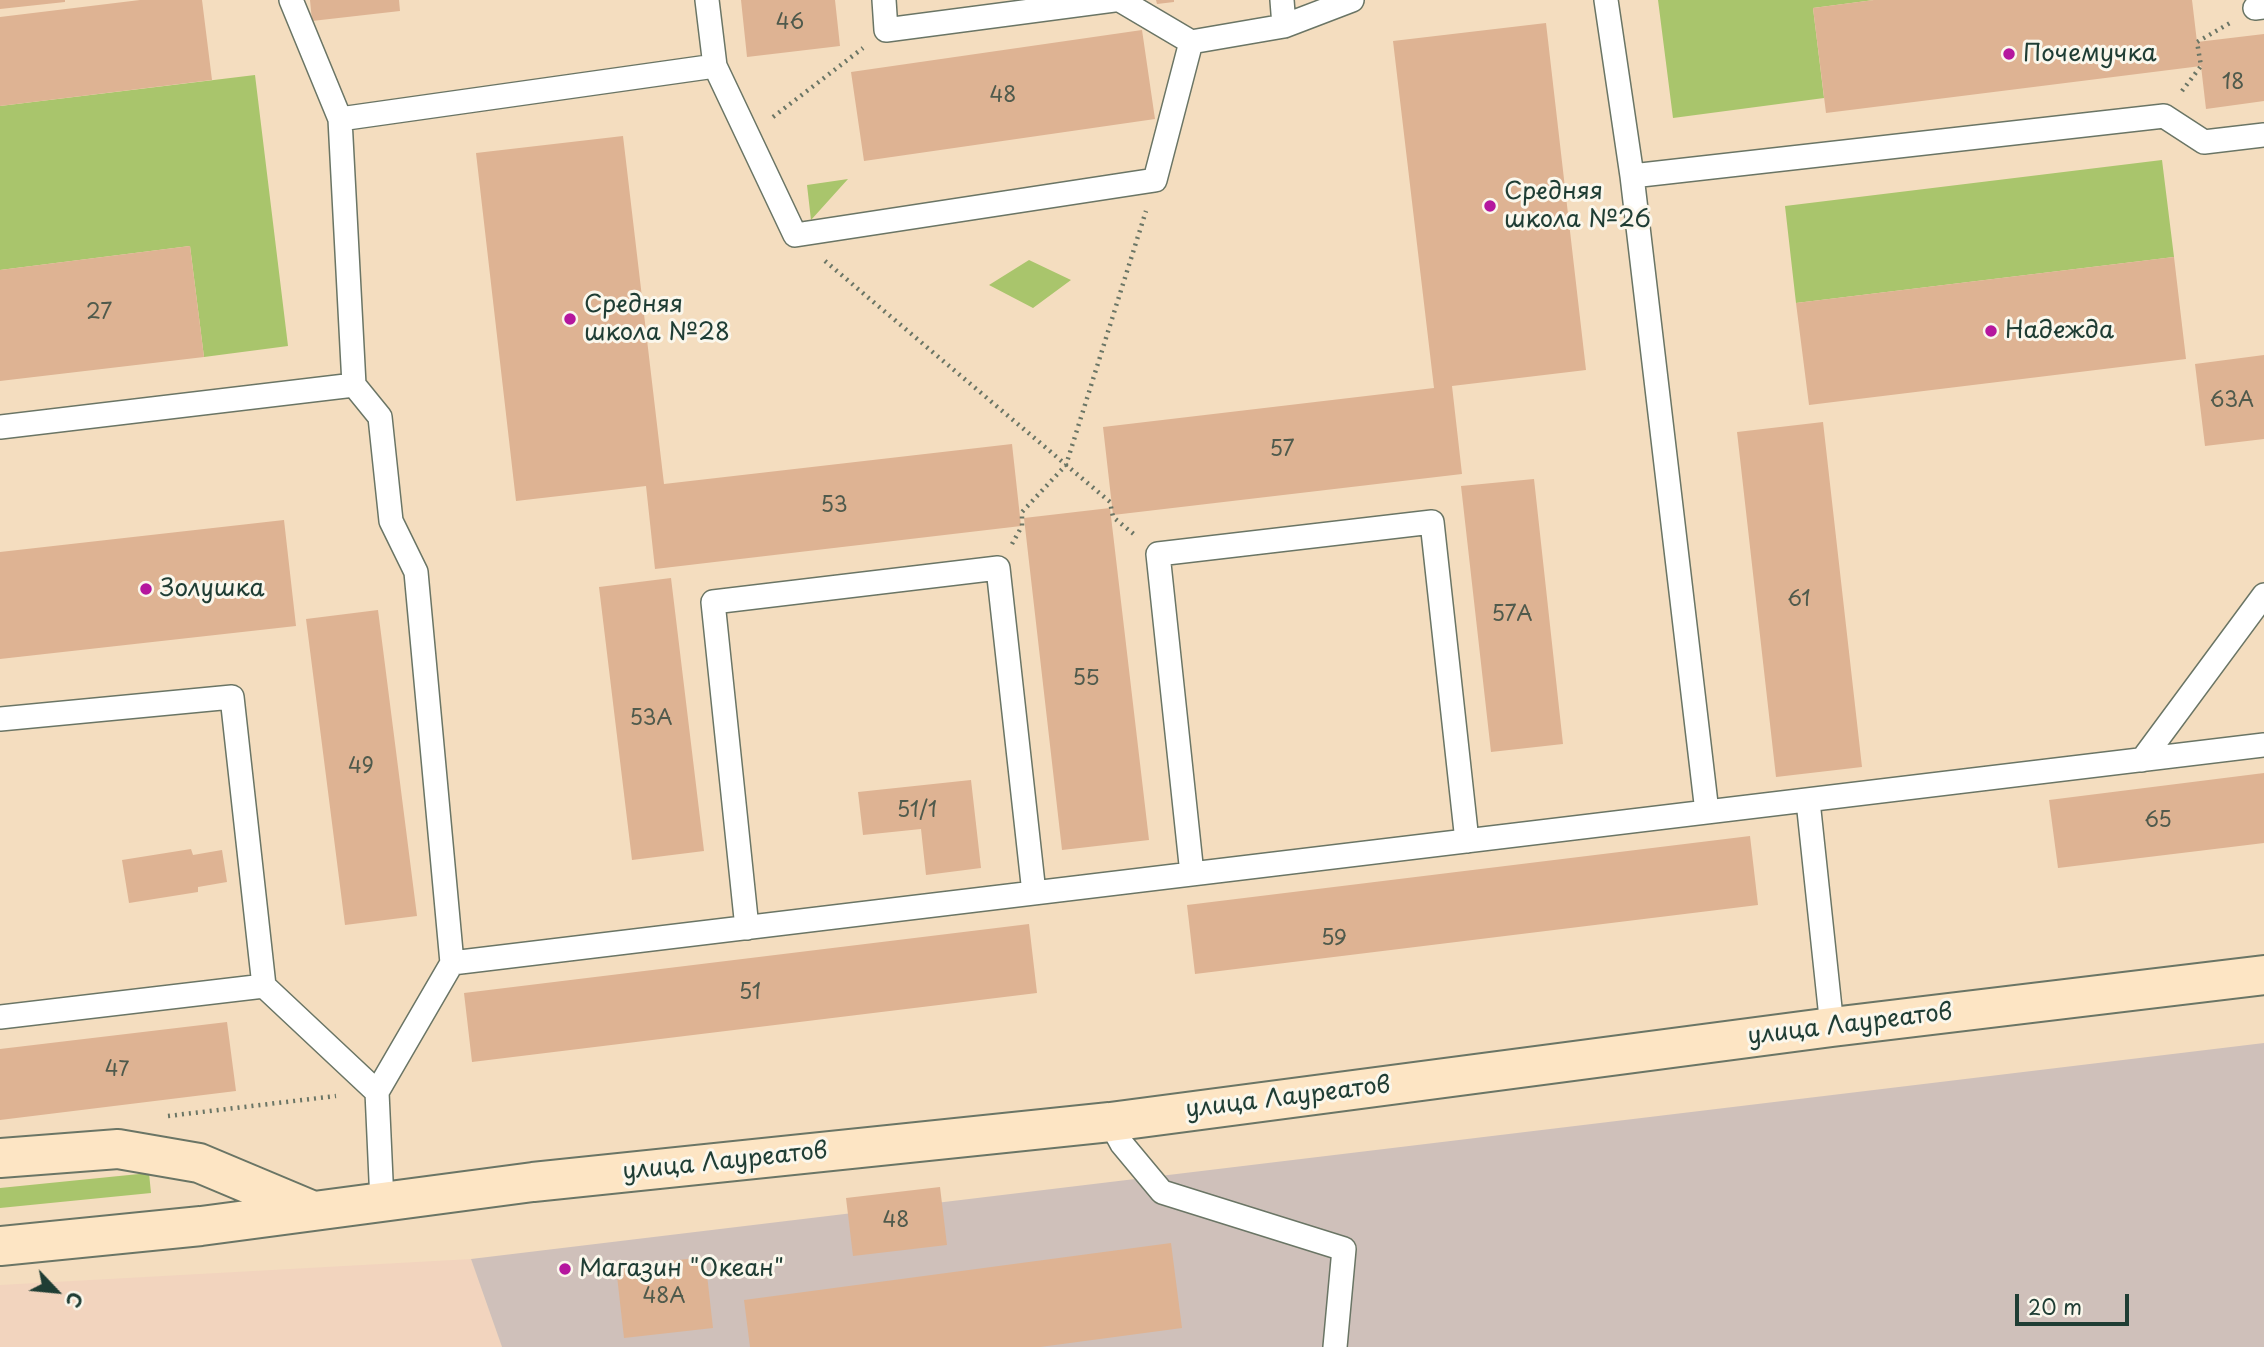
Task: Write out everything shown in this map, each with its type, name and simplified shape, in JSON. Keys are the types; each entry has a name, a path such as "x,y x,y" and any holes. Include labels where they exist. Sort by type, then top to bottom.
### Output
{"street":[{"name":"улица Лауреатов","path":"0,1246 201,1226 533,1182 1110,1122 1832,1027 2264,975"},
{"name":"улица Лауреатов","path":"0,1158 118,1149 199,1163 311,1210"}],"lane":[{"path":"291,0 340,119 354,384 380,417 391,521 416,572 452,963 377,1091 382,1202"},
{"path":"707,0 715,66 795,235 1155,180 1191,42"},
{"path":"884,0 886,30 1117,0 1191,42 1284,26 1352,0"},
{"path":"1282,0 1284,26"},
{"path":"1606,0 1632,176 1707,812"},
{"path":"340,119 715,66"},
{"path":"1632,176 2164,116 2204,142 2264,135"},
{"path":"0,427 354,384"},
{"path":"1192,874 1158,554 1432,522 1467,841"},
{"path":"747,928 713,602 998,568 1034,893"},
{"path":"2142,760 2264,595"},
{"path":"0,719 232,697 264,986 377,1091"},
{"path":"452,963 2264,745"},
{"path":"1808,801 1832,1027"},
{"path":"0,1017 264,986"},
{"path":"1110,1122 1122,1144 1162,1192 1344,1249 1335,1347"}],"path":[{"path":"2164,116 2201,66 2197,42 2259,8"},
{"path":"748,136 886,30"},
{"path":"998,568 1022,526 1022,512 1066,465 1155,180"},
{"path":"795,235 1110,502 1113,517 1158,554"},
{"path":"156,1117 377,1091"}],"shaded area":[{"path":"2264,1043 2264,1347 502,1347 471,1259"},
{"path":"471,1259 502,1347 0,1347 0,1285"}],"green space":[{"path":"1658,0 1874,0 1813,8 1824,98 1673,118"},
{"path":"255,75 288,346 204,357 190,246 0,270 0,106"},
{"path":"2162,160 2174,257 1796,303 1785,206"},
{"path":"848,179 811,220 807,185"},
{"path":"1029,260 1071,280 1033,308 989,285"},
{"path":"149,1173 151,1193 0,1208 0,1188"}],"building":[{"path":"0,0 65,0 65,2 0,9"},
{"path":"140,0 202,0 212,80 0,106 0,17"},
{"path":"310,0 399,0 400,11 312,21"},
{"path":"741,0 835,0 840,46 747,57"},
{"path":"1156,0 1174,0 1174,2 1157,4"},
{"name":"Почемучка","path":"1874,0 2192,0 2197,42 2264,34 2264,101 2206,109 2201,66 1826,113 1813,8"},
{"name":"Средняя школа №26","path":"1546,23 1586,370 1452,386 1462,474 1113,515 1103,427 1434,388 1393,41"},
{"path":"1142,30 1155,119 864,161 851,72"},
{"name":"Средняя школа №28","path":"623,136 664,484 1012,444 1021,526 655,569 646,486 516,501 476,153"},
{"path":"190,246 204,357 0,381 0,270"},
{"name":"Надежда","path":"2174,257 2186,359 1809,405 1796,303"},
{"path":"2264,355 2264,439 2205,446 2195,364"},
{"path":"1823,422 1862,767 1776,777 1737,432"},
{"path":"1534,479 1563,744 1491,752 1461,486"},
{"path":"1110,508 1149,840 1062,850 1024,518"},
{"name":"Золушка","path":"284,520 296,626 0,659 0,552"},
{"path":"671,578 704,851 632,860 599,587"},
{"path":"378,610 417,916 345,925 306,619"},
{"path":"2264,773 2264,843 2058,868 2049,800"},
{"path":"971,780 981,868 926,875 921,829 863,835 858,792"},
{"path":"1750,836 1758,905 1195,974 1187,905"},
{"path":"191,849 193,855 222,850 227,882 198,887 198,892 129,903 122,860"},
{"path":"1029,924 1037,993 472,1062 464,993"},
{"path":"227,1022 236,1091 0,1120 0,1049"},
{"path":"940,1187 947,1245 853,1256 846,1198"},
{"path":"1171,1243 1182,1328 1040,1347 750,1347 744,1300"},
{"path":"705,1257 713,1328 624,1338 616,1267"}],"place":[{"name":"Почемучка","path":"2009,54"},
{"name":"Средняя школа №26","path":"1490,206"},
{"name":"Средняя школа №28","path":"570,319"},
{"name":"Надежда","path":"1991,331"},
{"name":"Золушка","path":"146,589"},
{"name":"Магазин \"Океан\"","path":"565,1269"}]}
